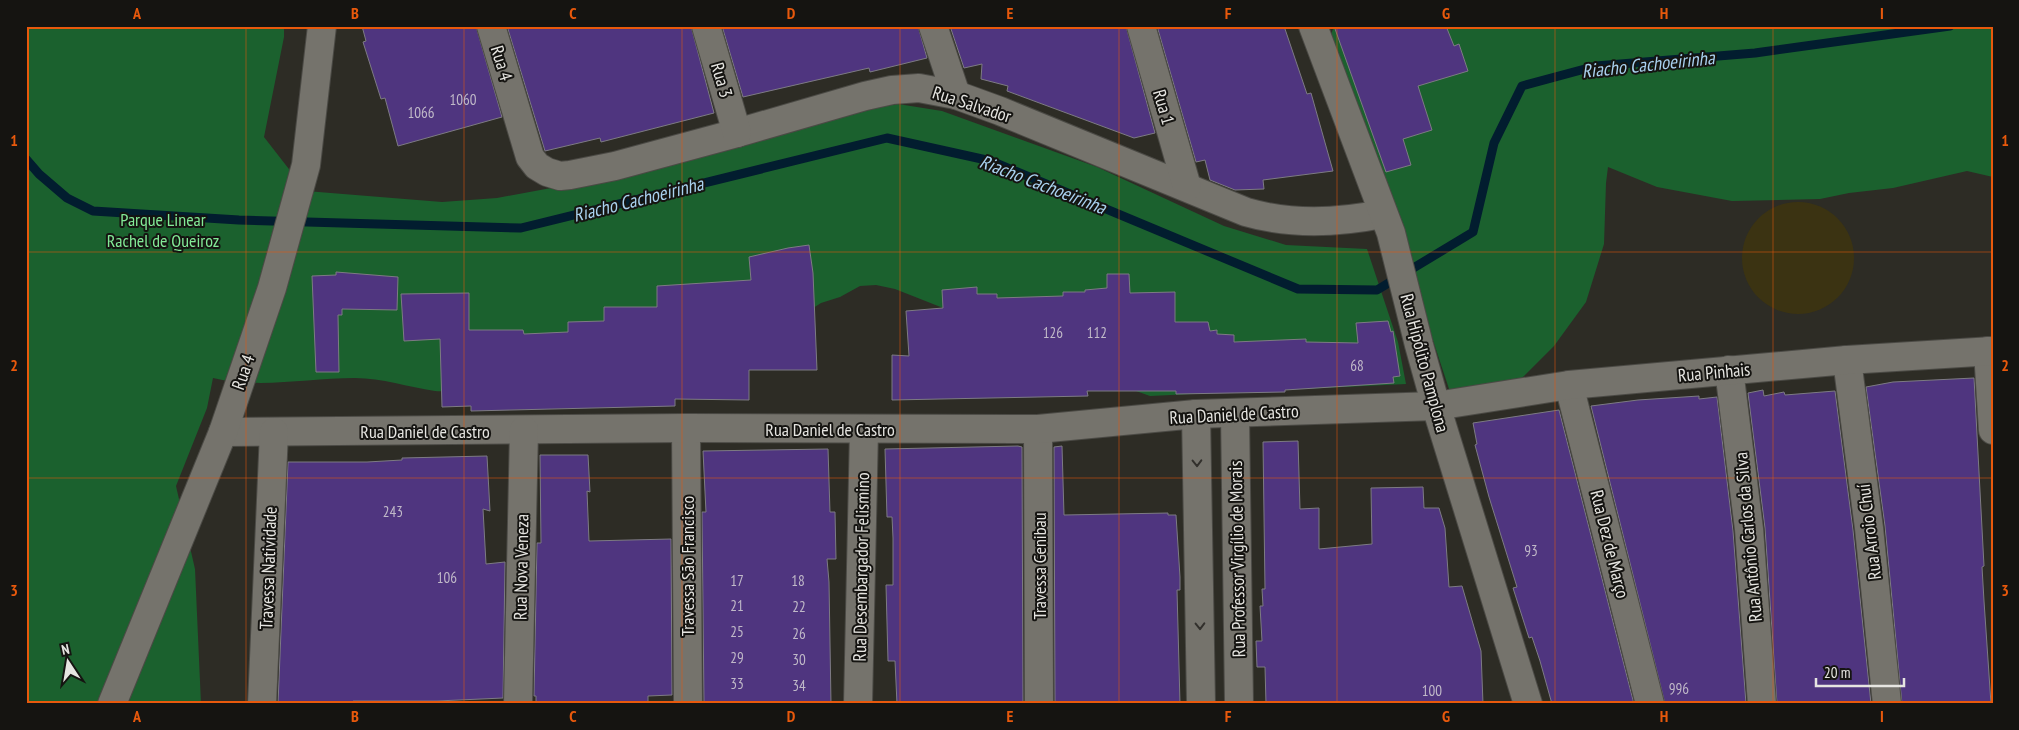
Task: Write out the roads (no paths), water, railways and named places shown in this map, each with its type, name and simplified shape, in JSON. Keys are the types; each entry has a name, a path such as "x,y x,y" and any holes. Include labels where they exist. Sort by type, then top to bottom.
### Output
{"street":[{"name":"Rua 4","path":"112,704 223,432 272,288 306,166 322,26"},
{"name":"Rua 4","path":"490,26 530,157"},
{"name":"Rua 3","path":"706,26 737,133"},
{"path":"933,26 956,95"},
{"name":"Rua 1","path":"1141,26 1187,188"},
{"name":"Rua Hipólito Pamplona","path":"1313,26 1387,223 1436,406 1528,704"},
{"name":"Rua Salvador","path":"530,157 537,166 547,172 560,176 570,175 616,166 892,90 919,88 956,95 1000,111 1246,212 1287,220 1314,222 1362,218 1387,223"},
{"path":"1990,351 1993,430"},
{"name":"Rua Pinhais","path":"1436,406 1569,385 1847,360 1990,351"},
{"name":"Rua Arroio Chuí","path":"1847,360 1869,528 1887,704"},
{"name":"Rua Antônio Carlos da Silva","path":"1730,370 1749,529 1762,704"},
{"name":"Rua Dez de Março","path":"1569,385 1650,704"},
{"name":"Rua Daniel de Castro","path":"223,432 686,428 1038,429 1196,414 1436,406"},
{"path":"1196,414 1201,704"},
{"name":"Rua Professor Virgílio de Morais","path":"1235,414 1239,704"},
{"name":"Travessa São Francisco","path":"686,428 688,704"},
{"name":"Travessa Genibau","path":"1038,429 1040,704"},
{"name":"Rua Nova Veneza","path":"518,704 524,430"},
{"name":"Rua Desembargador Felismino","path":"858,704 864,430"},
{"name":"Travessa Natividade","path":"262,704 274,432"}],"waterway":[{"name":"Riacho Cachoeirinha","path":"26,159 39,174 67,198 93,211 239,220 521,228 887,138 991,161 1298,289 1377,290 1473,232 1494,143 1522,86 1596,66 1755,53 1950,26"}],"park label":[{"name":"Parque Linear Rachel de Queiroz","path":"163,229"}]}
